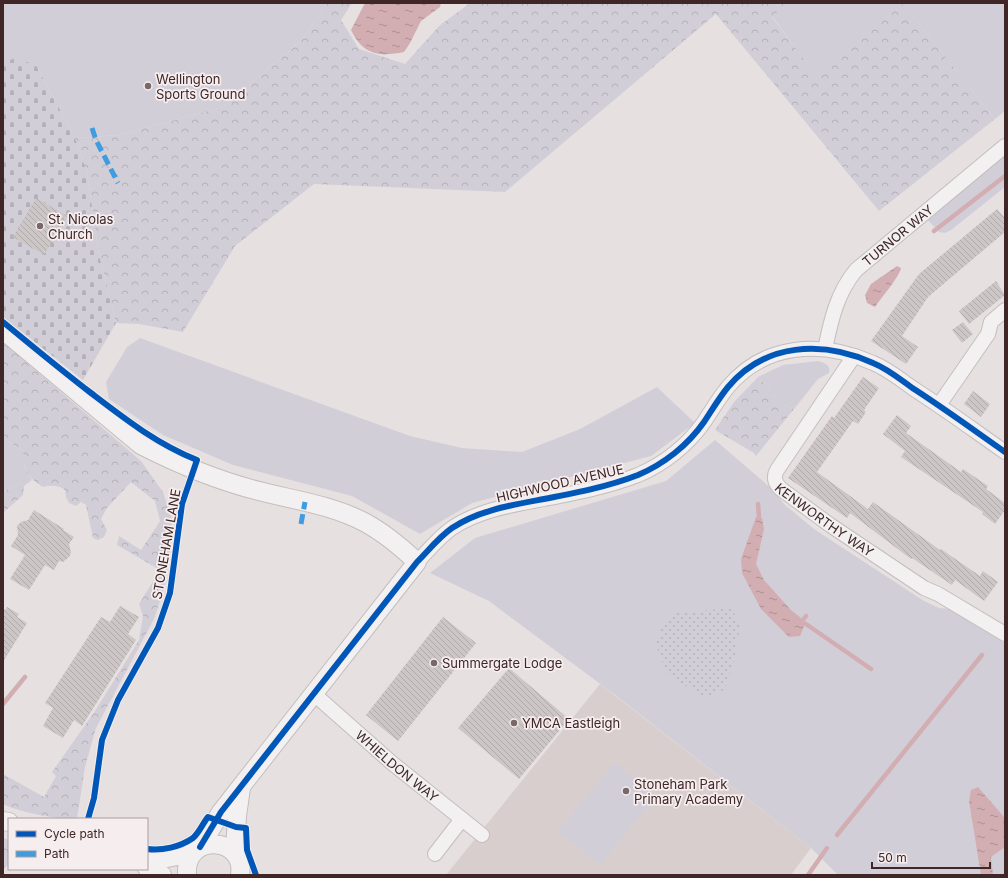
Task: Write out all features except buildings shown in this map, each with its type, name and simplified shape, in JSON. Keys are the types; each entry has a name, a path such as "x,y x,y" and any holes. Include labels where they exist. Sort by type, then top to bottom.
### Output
{"street":[{"name":"TURNOR WAY","path":"825,349 835,306 848,279 856,270 1005,146"},
{"path":"939,405 988,334 991,322 1005,310"},
{"path":"3,330 141,445 194,469 232,482 340,512 364,522 417,562 221,812 188,860 187,875"},
{"name":"HIGHWOOD AVENUE","path":"417,562 453,528 484,513 514,504 594,488 627,479 656,467 694,435 726,389 746,368 778,353 803,349 825,349 854,356 877,365 939,405 1005,452"},
{"name":"KENWORTHY WAY","path":"854,356 777,470 774,476 778,487 830,525 924,588 938,594 1005,634"},
{"name":"WHIELDON WAY","path":"314,694 392,763 482,835"},
{"path":"240,868 237,816 241,788"},
{"path":"435,854 462,819"},
{"path":"148,862 196,850 208,844 223,845 240,868"},
{"path":"148,868 162,875"}],"shaded area":[{"name":"Stoneham Park Primary Academy","path":"600,684 811,848 791,875 446,875"}],"green space":[{"name":"Wellington Sports Ground","path":"3,3 328,3 301,41 223,107 119,135 75,138 36,65 3,65"},
{"path":"328,3 352,3 341,20 359,49 405,64 439,26 470,3 787,3 772,17 816,75 903,4 995,119 879,211 716,14 505,192 314,184 235,246 183,332 139,324 116,323 99,255 87,172 75,138 119,135 223,107 301,41"},
{"path":"787,3 1005,3 1005,111 995,119 903,4 816,76 772,16"},
{"path":"14,58 36,65 75,138 87,172 99,255 116,323 83,380 3,317 3,65"},
{"path":"1005,154 1005,187 951,230 945,233 939,232 928,220"},
{"path":"140,338 410,436 462,448 522,452 580,429 657,387 695,423 651,456 472,503 420,534 352,496 233,465 163,435 109,399 106,382 127,347"},
{"path":"3,342 141,461 163,492 172,520 170,553 164,589 154,619 96,728 85,767 77,818 59,818 39,815 3,804 3,774 44,797 56,776 52,772 95,711 139,640 143,616 139,604 160,570 117,545 119,536 141,550 160,521 155,501 131,482 107,508 101,519 107,530 104,537 98,540 93,538 86,505 81,502 76,506 69,503 63,488 55,486 43,487 33,480 27,472 24,463 23,451 3,438"},
{"path":"818,361 828,366 829,373 818,379 794,409 779,403 769,388 758,377 783,365"},
{"path":"758,377 769,388 779,403 794,409 756,456 754,453 715,430 734,402"},
{"path":"3,438 23,451 25,468 32,480 24,486 20,482 3,493"},
{"path":"715,440 772,489 784,504 814,529 924,601 939,608 951,609 1005,643 1005,875 838,875 811,848 615,695 489,601 430,573 475,538 666,481"},
{"path":"20,482 24,486 23,495 3,513 3,493"},
{"path":"732,608 740,627 733,664 724,690 705,697 667,675 656,645 663,623 677,613"},
{"path":"615,762 656,796 600,865 558,831"},
{"path":"3,838 8,840 8,865 3,869"}],"water":[{"path":"365,3 441,3 440,7 421,21 404,52 395,54 379,54 366,49 361,45 351,30"},
{"path":"897,266 901,268 900,272 875,307 867,303 865,295 871,284"},
{"path":"756,517 762,518 764,529 756,564 764,580 791,610 806,622 800,636 789,637 761,609 742,573 741,559"},
{"path":"978,787 1005,818 1005,847 991,857 993,875 981,875 969,801 971,790"}],"waterway":[{"path":"934,231 1005,176"},
{"path":"758,504 759,517"},
{"path":"803,620 806,616"},
{"path":"806,624 871,669"},
{"path":"837,835 982,655"},
{"path":"3,704 25,677"},
{"path":"808,875 827,848"}],"marked path":[{"path":"92,128 96,140 118,183"},
{"path":"301,524 305,502"}],"cycle path":[{"name":"STONEHAM LANE","path":"3,322 69,376 129,421 155,439 182,454 197,460 182,504 170,593 158,628 118,700 102,740 94,798 88,818"},
{"path":"200,847 221,812 417,562 452,528 485,512 603,486 648,471 683,446 698,430 728,387 743,372 759,361 777,354 795,350 814,349 834,351 879,365 1005,452"},
{"path":"148,849 171,848 188,841 195,836 208,817 236,827 246,828 247,850 256,875"}],"place":[{"name":"Wellington Sports Ground","path":"148,86"},
{"name":"St. Nicolas Church","path":"40,226"},
{"name":"Summergate Lodge","path":"434,663"},
{"name":"YMCA Eastleigh","path":"514,723"},
{"name":"Stoneham Park Primary Academy","path":"626,791"}]}
